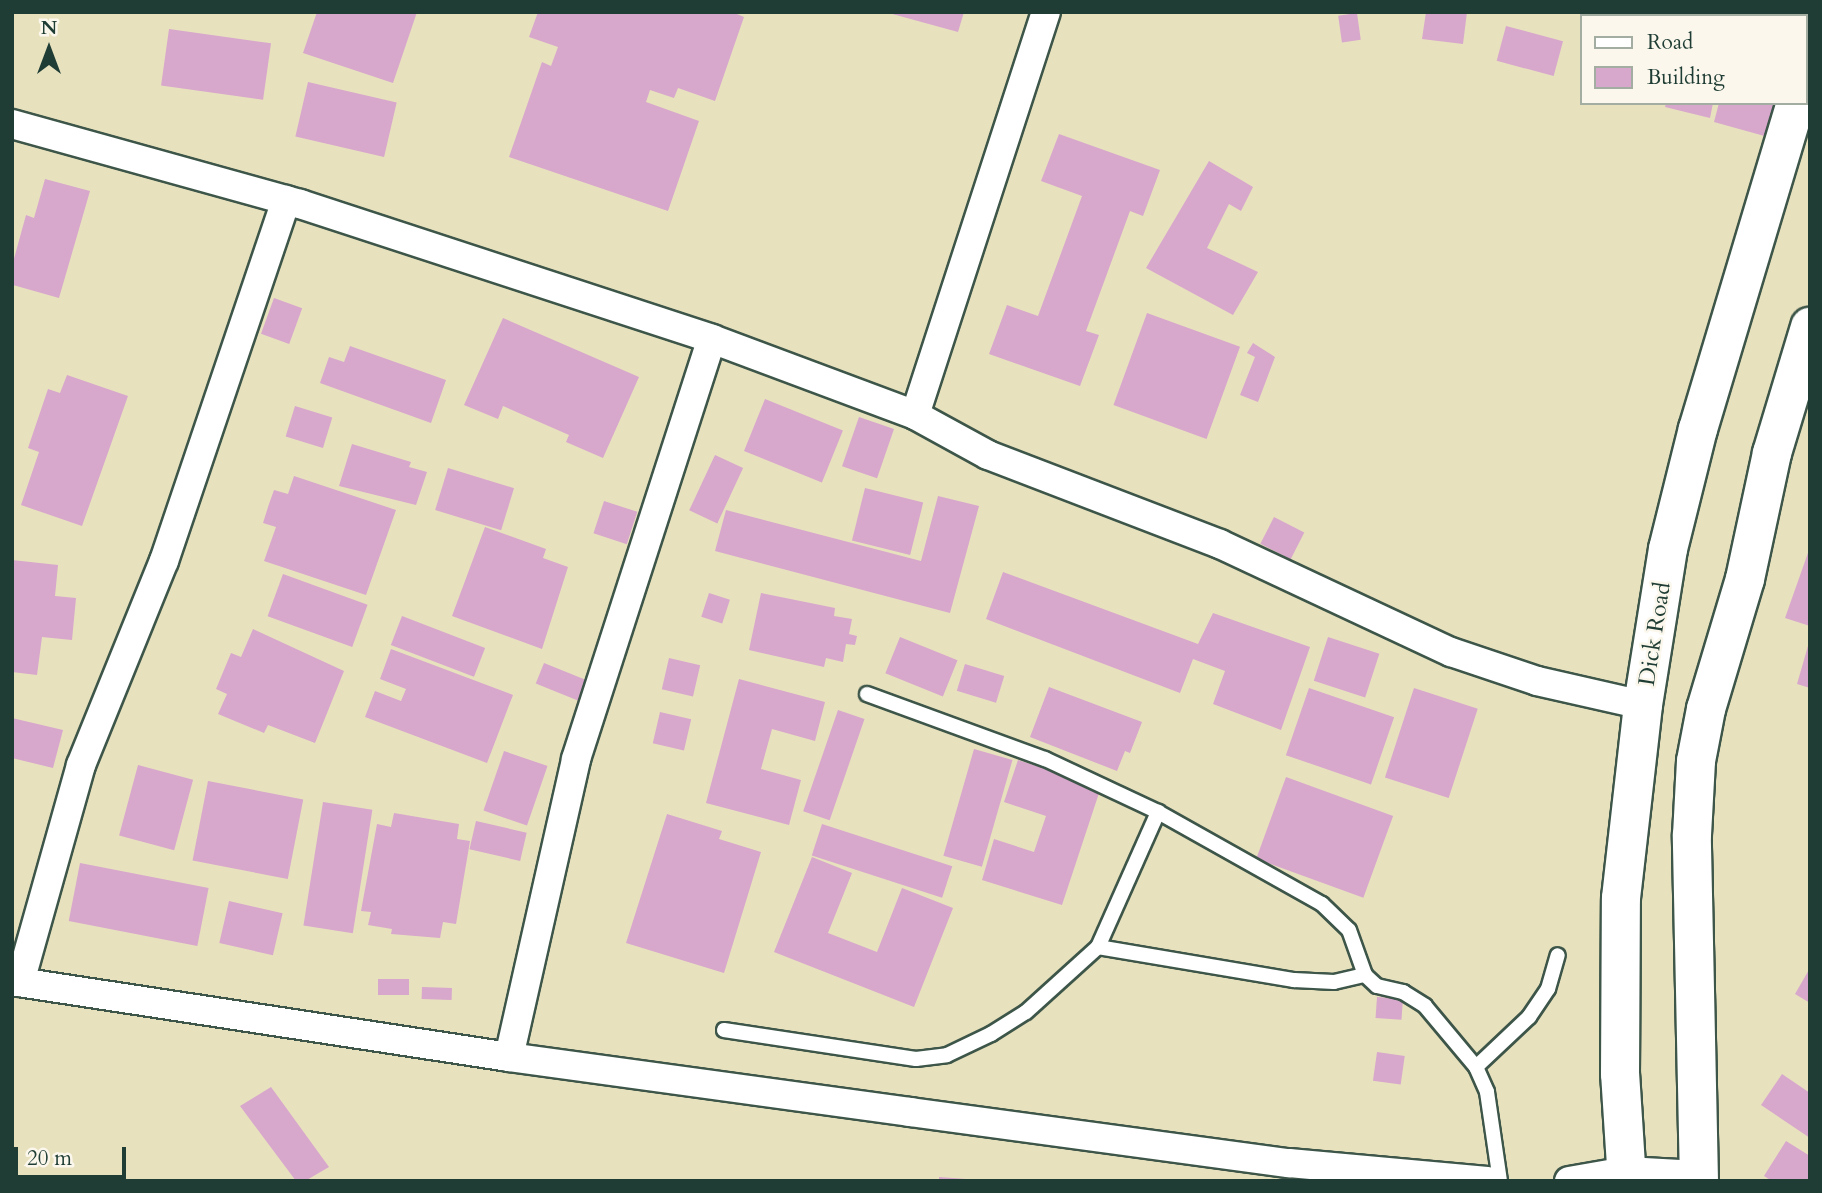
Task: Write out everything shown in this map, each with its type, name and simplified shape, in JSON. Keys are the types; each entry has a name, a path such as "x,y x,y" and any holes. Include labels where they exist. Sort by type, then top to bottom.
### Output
{"main road":[{"name":"Dick Road","path":"1627,1176 1620,1074 1622,898 1643,705 1668,549 1698,429 1795,105"},
{"path":"1699,1178 1692,835 1696,761 1706,709 1745,579 1772,453 1810,327"}],"street":[{"path":"915,415 1046,12"},
{"path":"12,124 286,200 712,339 915,415 988,455 1220,544 1451,652 1537,681 1643,705"},
{"path":"286,200 164,561 81,765 16,982 509,1058 1286,1172 1487,1181"},
{"path":"509,1058 576,759 712,339"},
{"path":"1569,1181 1627,1176 1699,1178"}],"lane":[{"path":"867,694 965,727 1158,812 1336,912 1359,950 1365,975 1377,986 1402,992 1425,1006 1476,1067 1487,1091 1500,1181"},
{"path":"724,1030 892,1056 947,1055 1026,1012 1098,947 1158,812"},
{"path":"1098,947 1294,980 1335,982 1365,975"},
{"path":"1476,1067 1529,1017 1548,989 1558,955"}],"building":[{"path":"317,12 417,12 393,83 303,53"},
{"path":"538,12 732,12 744,17 715,101 678,88 674,98 650,90 646,102 699,121 668,211 509,157 542,62 551,66 558,47 529,37"},
{"path":"885,12 964,12 958,32"},
{"path":"1426,12 1467,12 1463,44 1422,39"},
{"path":"1591,12 1733,12 1662,14"},
{"path":"1744,12 1803,12 1773,14"},
{"path":"1357,13 1361,40 1342,42 1338,16"},
{"path":"1506,26 1563,41 1554,76 1497,61"},
{"path":"169,29 271,43 263,100 161,85"},
{"path":"308,82 397,102 384,157 295,137"},
{"path":"1666,105 1713,105 1710,118"},
{"path":"1718,105 1776,105 1768,137 1714,122"},
{"path":"1059,134 1160,170 1143,216 1130,211 1086,331 1099,335 1080,386 989,354 1007,305 1038,316 1082,196 1041,181"},
{"path":"1209,161 1253,187 1241,211 1229,204 1207,248 1258,272 1233,315 1146,268"},
{"path":"45,179 90,191 59,298 13,285 12,266 26,215 34,218"},
{"path":"274,298 302,308 289,344 261,334"},
{"path":"1147,313 1240,347 1207,439 1113,405"},
{"path":"503,318 639,377 603,458 566,442 569,435 503,406 498,419 464,405"},
{"path":"1253,343 1275,357 1258,402 1240,395 1255,357 1247,353"},
{"path":"350,346 446,380 431,423 320,383 329,357 344,362"},
{"path":"67,375 128,396 82,526 21,505 39,452 28,448 48,389 60,393"},
{"path":"765,399 843,430 822,482 744,451"},
{"path":"295,406 332,417 323,448 286,437"},
{"path":"859,417 894,429 877,478 842,466"},
{"path":"352,444 411,462 409,467 427,472 416,505 339,486"},
{"path":"715,455 743,468 717,523 689,510"},
{"path":"448,468 514,488 501,530 435,510"},
{"path":"294,476 396,510 366,595 264,561 276,527 263,523 269,504 274,490 288,494"},
{"path":"865,488 923,503 910,555 852,540"},
{"path":"938,496 979,506 950,613 715,551 726,510 921,561"},
{"path":"604,501 637,512 627,544 593,533"},
{"path":"1274,517 1304,532 1291,559 1260,544"},
{"path":"485,527 546,549 543,558 568,567 542,649 452,616"},
{"path":"1810,550 1810,626 1785,618"},
{"path":"12,560 58,565 55,596 76,598 72,640 42,637 37,675 12,672"},
{"path":"1003,572 1198,644 1213,613 1310,647 1281,730 1213,704 1225,671 1193,659 1180,693 986,619"},
{"path":"283,574 368,605 352,647 268,616"},
{"path":"709,593 730,600 722,624 701,617"},
{"path":"761,593 835,608 834,616 852,619 849,634 857,636 855,645 846,644 843,662 826,658 824,667 749,650"},
{"path":"402,616 485,648 474,677 391,645"},
{"path":"253,629 344,671 315,743 268,725 264,733 218,714 227,694 216,689 231,653 241,657"},
{"path":"900,637 957,660 943,696 885,673"},
{"path":"1328,637 1379,654 1365,697 1314,681"},
{"path":"1810,639 1810,688 1797,684"},
{"path":"391,649 513,695 487,763 365,717 375,691 401,701 406,689 380,679"},
{"path":"669,658 700,665 693,696 662,689"},
{"path":"544,663 587,680 578,701 536,683"},
{"path":"965,664 1004,676 996,703 957,691"},
{"path":"739,679 825,702 815,741 772,729 761,769 801,780 789,825 706,803"},
{"path":"1049,687 1142,722 1130,753 1125,751 1117,771 1030,737"},
{"path":"1309,688 1394,717 1371,784 1286,755"},
{"path":"1414,688 1478,709 1449,798 1385,777"},
{"path":"838,710 864,719 830,820 803,811"},
{"path":"660,712 691,719 684,750 653,743"},
{"path":"12,718 63,730 53,768 12,758"},
{"path":"974,749 1012,760 982,867 943,856"},
{"path":"504,751 547,766 527,826 483,811"},
{"path":"1018,760 1101,787 1062,905 982,880 994,839 1034,852 1046,816 1004,802"},
{"path":"138,765 193,780 174,850 119,836"},
{"path":"1286,777 1393,816 1363,898 1256,859"},
{"path":"208,781 303,800 288,879 193,861"},
{"path":"323,802 372,810 353,933 303,925"},
{"path":"394,813 459,824 457,839 470,841 456,924 443,922 440,938 391,934 392,929 368,925 371,912 361,911 377,824 391,827"},
{"path":"667,814 722,831 719,839 761,852 724,973 626,943"},
{"path":"476,821 527,833 520,861 469,849"},
{"path":"822,824 952,866 942,898 812,855"},
{"path":"812,857 852,873 828,933 877,952 902,888 953,908 914,1007 774,952"},
{"path":"80,863 209,888 197,946 69,921"},
{"path":"229,901 283,913 273,955 219,943"},
{"path":"1810,968 1810,1003 1795,994"},
{"path":"378,979 409,979 409,995 378,995"},
{"path":"422,987 452,988 452,1000 422,999"},
{"path":"1377,997 1403,999 1401,1020 1376,1018"},
{"path":"1377,1052 1405,1056 1401,1085 1373,1081"},
{"path":"1782,1074 1810,1093 1810,1138 1761,1105"},
{"path":"271,1087 329,1167 305,1181 296,1181 240,1106"},
{"path":"1786,1141 1810,1156 1810,1181 1772,1181 1764,1176"},
{"path":"939,1177 966,1179 966,1181 939,1181"}]}
